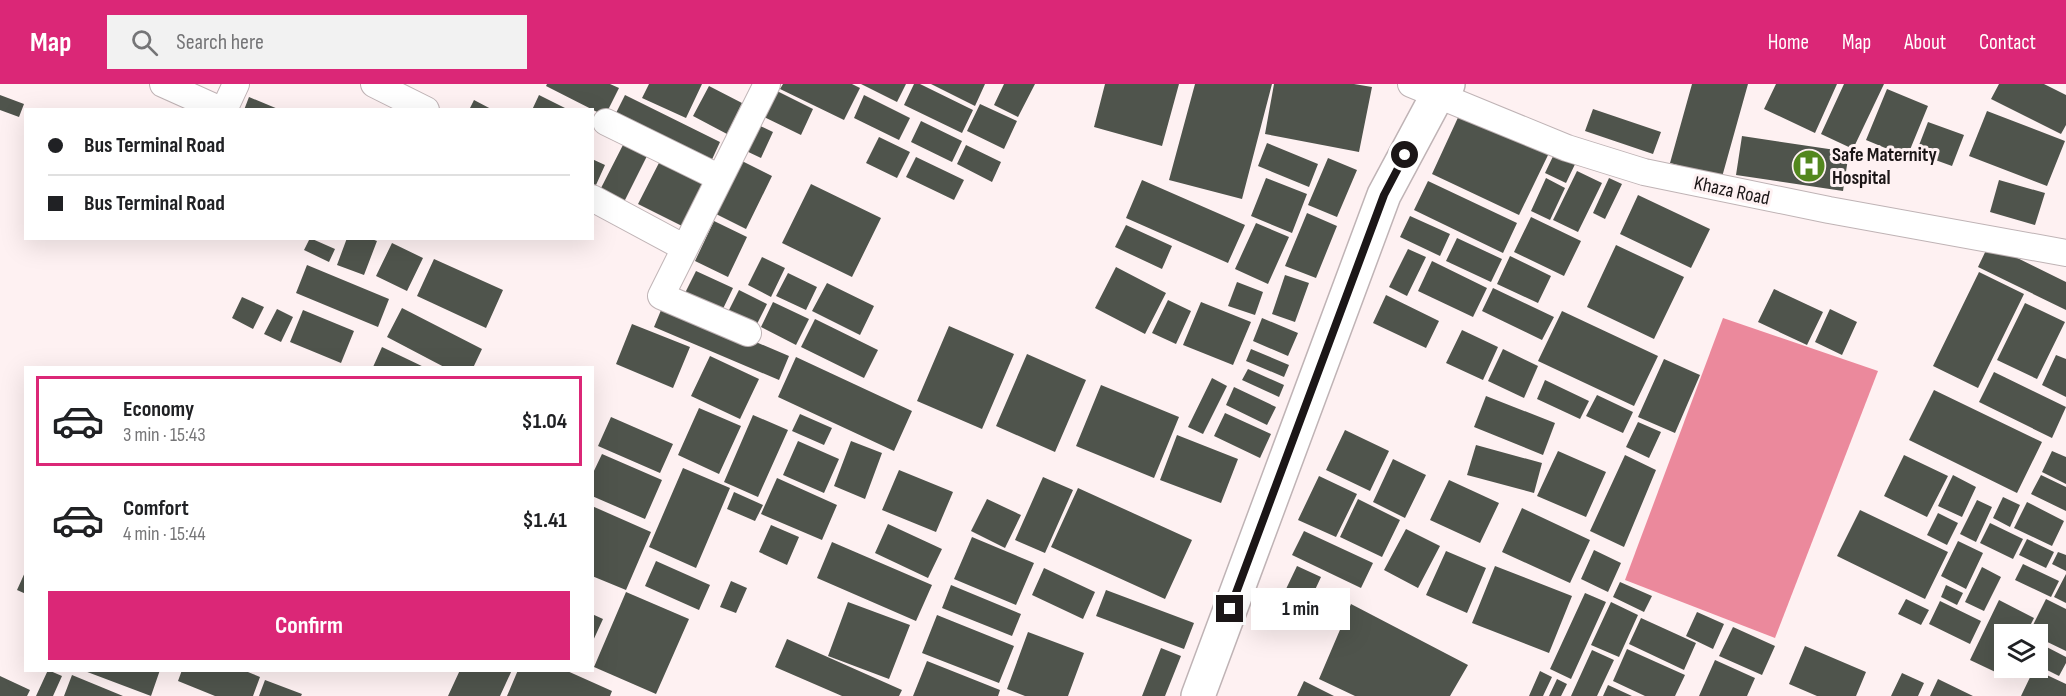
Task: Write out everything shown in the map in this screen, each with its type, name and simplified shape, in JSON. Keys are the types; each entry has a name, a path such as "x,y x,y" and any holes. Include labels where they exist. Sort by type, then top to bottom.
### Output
{"main road":[{"path":"1198,696 1384,195 1432,88"}],"street":[{"path":"163,84 217,108"},
{"path":"223,108 236,84"},
{"path":"374,84 422,108"},
{"path":"748,333 661,296 767,84"},
{"name":"Khaza Road","path":"1432,88 1568,148 1644,172 1829,210 2066,253"},
{"path":"606,122 720,178"},
{"path":"594,199 685,248"}],"shaded area":[{"path":"1723,318 1878,371 1775,638 1625,580"}],"building":[{"path":"547,84 610,84 619,88 605,116 594,110 594,108 589,108 546,86"},
{"path":"649,84 702,84 686,118 642,98"},
{"path":"783,84 852,84 860,88 844,120 780,89"},
{"path":"861,84 906,84 897,102"},
{"path":"914,84 920,84 973,110 962,133 904,105"},
{"path":"931,84 985,84 975,106"},
{"path":"1004,84 1035,84 1018,117 994,105"},
{"path":"1105,84 1179,84 1162,146 1094,127"},
{"path":"1195,84 1272,84 1242,199 1169,180"},
{"path":"1274,84 1354,84 1372,87 1359,152 1265,134"},
{"path":"1692,84 1748,84 1722,177 1670,163"},
{"path":"1776,84 1837,84 1815,133 1764,109"},
{"path":"1844,84 1884,84 1853,149 1821,134"},
{"path":"1999,84 2044,84 2066,95 2066,125 2061,134 1991,99"},
{"path":"709,86 742,103 727,134 693,116"},
{"path":"771,88 813,109 801,135 758,114"},
{"path":"1887,89 1928,106 1907,157 1866,140"},
{"path":"0,95 24,104 19,117 0,110"},
{"path":"539,95 565,108 533,108"},
{"path":"625,95 720,142 709,166 613,119"},
{"path":"864,95 910,118 899,140 854,118"},
{"path":"249,97 276,108 245,108"},
{"path":"474,100 489,108 470,108"},
{"path":"980,104 1017,121 1004,149 967,131"},
{"path":"1593,109 1661,132 1653,154 1585,131"},
{"path":"1461,111 1549,153 1519,215 1432,174"},
{"path":"1987,111 2065,141 2047,186 1969,156"},
{"path":"921,121 962,141 952,162 911,142"},
{"path":"1928,122 1964,135 1952,166 1916,153"},
{"path":"754,123 773,132 761,158 742,149"},
{"path":"1742,136 1849,152 1843,191 1736,175"},
{"path":"879,137 910,152 897,178 866,163"},
{"path":"625,141 649,152 624,202 600,190"},
{"path":"1267,143 1318,164 1309,187 1258,166"},
{"path":"966,145 1001,162 992,182 957,164"},
{"path":"1557,148 1578,158 1566,183 1545,173"},
{"path":"663,155 711,179 686,228 638,204"},
{"path":"916,157 964,180 954,200 906,177"},
{"path":"1328,158 1357,170 1337,217 1308,205"},
{"path":"594,160 605,165 596,185 594,184"},
{"path":"740,160 772,176 746,229 714,213"},
{"path":"1577,171 1602,183 1578,232 1553,220"},
{"path":"1266,178 1307,194 1292,233 1251,216"},
{"path":"1546,178 1565,188 1550,220 1531,211"},
{"path":"1609,178 1622,184 1605,219 1593,213"},
{"path":"1142,180 1245,225 1228,263 1126,218"},
{"path":"1999,180 2045,193 2035,225 1990,212"},
{"path":"1428,181 1517,223 1503,253 1414,210"},
{"path":"811,184 881,218 852,277 782,243"},
{"path":"1638,195 1710,229 1691,268 1620,234"},
{"path":"1307,213 1337,226 1316,278 1285,266"},
{"path":"1410,216 1450,234 1440,256 1400,237"},
{"path":"1531,217 1581,241 1564,276 1514,252"},
{"path":"714,221 747,237 728,277 695,261"},
{"path":"1256,223 1289,237 1268,284 1235,269"},
{"path":"1126,225 1172,246 1162,269 1115,247"},
{"path":"1457,238 1502,259 1491,282 1446,261"},
{"path":"309,240 315,240 335,249 329,262 304,250"},
{"path":"346,240 377,241 364,275 337,265"},
{"path":"392,243 423,258 407,291 376,276"},
{"path":"1989,244 2066,282 2066,310 1978,267"},
{"path":"1616,245 1684,277 1654,339 1587,307"},
{"path":"1408,249 1426,257 1407,296 1389,287"},
{"path":"1510,256 1551,276 1538,303 1497,284"},
{"path":"762,257 785,268 771,297 748,285"},
{"path":"434,259 503,290 486,328 417,296"},
{"path":"1432,261 1487,288 1473,317 1418,291"},
{"path":"307,265 389,299 378,327 296,293"},
{"path":"1116,267 1166,293 1145,334 1095,308"},
{"path":"696,271 733,288 720,315 683,297"},
{"path":"1979,272 2024,294 1978,388 1933,366"},
{"path":"788,273 817,287 806,310 776,296"},
{"path":"1285,275 1309,283 1295,322 1272,314"},
{"path":"1237,282 1263,292 1255,315 1228,306"},
{"path":"827,283 874,306 860,335 812,311"},
{"path":"1493,288 1554,317 1542,340 1482,311"},
{"path":"1774,289 1823,312 1807,345 1758,322"},
{"path":"739,290 767,304 756,326 728,312"},
{"path":"1386,295 1439,321 1426,348 1373,323"},
{"path":"242,297 264,307 253,329 232,318"},
{"path":"1168,300 1191,311 1176,344 1152,333"},
{"path":"773,302 809,319 796,345 761,327"},
{"path":"1201,302 1251,322 1233,365 1183,345"},
{"path":"664,303 789,356 779,380 654,327"},
{"path":"2025,303 2065,322 2037,379 1997,360"},
{"path":"402,308 482,349 474,366 442,366 387,337"},
{"path":"277,309 293,317 281,342 264,334"},
{"path":"1830,309 1857,322 1842,355 1815,342"},
{"path":"303,310 354,331 341,363 290,342"},
{"path":"1562,311 1658,356 1634,406 1538,361"},
{"path":"1262,318 1298,333 1288,356 1253,341"},
{"path":"815,319 878,350 864,378 801,347"},
{"path":"632,324 690,347 673,388 616,364"},
{"path":"949,326 1014,354 982,429 917,401"},
{"path":"1462,330 1498,347 1483,380 1446,363"},
{"path":"382,347 422,366 373,366"},
{"path":"1251,349 1289,365 1284,377 1246,361"},
{"path":"1503,349 1538,366 1524,398 1488,381"},
{"path":"1027,354 1086,380 1055,452 996,426"},
{"path":"2056,355 2066,359 2066,397 2042,385"},
{"path":"710,356 759,379 740,419 691,396"},
{"path":"796,357 912,411 894,451 778,397"},
{"path":"1664,359 1700,375 1675,433 1638,417"},
{"path":"1248,369 1284,385 1279,397 1242,380"},
{"path":"1994,372 2066,407 2052,438 1979,402"},
{"path":"1212,378 1227,386 1203,434 1188,427"},
{"path":"1545,380 1589,401 1580,419 1537,399"},
{"path":"1101,385 1179,417 1154,478 1076,446"},
{"path":"1234,387 1276,407 1267,425 1226,405"},
{"path":"1934,390 2042,442 2017,493 1909,440"},
{"path":"1597,395 1633,412 1623,433 1586,416"},
{"path":"1486,396 1555,423 1543,455 1474,427"},
{"path":"699,408 741,426 719,474 678,455"},
{"path":"1225,413 1271,434 1260,458 1214,436"},
{"path":"800,414 832,428 824,445 792,431"},
{"path":"753,415 788,430 758,497 724,482"},
{"path":"611,417 673,444 660,473 598,446"},
{"path":"1638,422 1661,432 1649,458 1626,447"},
{"path":"1345,430 1389,451 1370,491 1326,470"},
{"path":"1177,435 1238,459 1221,503 1160,480"},
{"path":"798,441 839,459 824,493 783,475"},
{"path":"851,441 882,453 865,499 834,486"},
{"path":"1476,445 1542,463 1534,493 1467,475"},
{"path":"1558,451 1606,472 1586,517 1537,496"},
{"path":"2052,451 2066,457 2066,484 2042,472"},
{"path":"602,454 662,480 645,519 594,497 594,471"},
{"path":"1625,455 1656,470 1624,547 1590,531"},
{"path":"1904,455 1948,476 1927,517 1884,496"},
{"path":"1393,459 1426,475 1405,518 1373,502"},
{"path":"683,468 730,488 696,568 649,547"},
{"path":"899,470 953,492 936,532 882,510"},
{"path":"1953,475 1976,487 1962,517 1938,506"},
{"path":"2041,475 2066,487 2066,511 2031,494"},
{"path":"1319,476 1357,494 1336,537 1298,520"},
{"path":"1043,477 1073,490 1045,553 1015,540"},
{"path":"777,478 837,505 822,540 761,514"},
{"path":"1449,480 1499,503 1480,543 1430,520"},
{"path":"1078,488 1192,540 1165,599 1051,547"},
{"path":"734,492 763,505 755,521 727,509"},
{"path":"2003,497 2020,505 2010,527 1993,518"},
{"path":"987,499 1021,515 1005,548 971,531"},
{"path":"1358,499 1400,520 1382,557 1340,537"},
{"path":"1977,500 1992,507 1976,542 1960,534"},
{"path":"2027,502 2064,521 2052,546 2014,528"},
{"path":"594,507 651,532 626,590 594,577"},
{"path":"1522,508 1590,540 1570,583 1502,552"},
{"path":"1860,510 1948,552 1925,599 1837,556"},
{"path":"1938,513 1958,523 1947,545 1927,535"},
{"path":"1990,523 2023,539 2013,559 1980,543"},
{"path":"888,524 942,549 928,578 875,553"},
{"path":"771,525 799,537 787,565 759,552"},
{"path":"1406,529 1440,546 1418,588 1384,570"},
{"path":"1304,531 1373,563 1361,588 1292,555"},
{"path":"972,537 1034,563 1016,605 954,579"},
{"path":"2027,539 2054,552 2046,568 2019,555"},
{"path":"1958,541 1983,553 1966,589 1941,576"},
{"path":"832,542 932,585 916,621 817,578"},
{"path":"1594,550 1621,563 1608,592 1581,579"},
{"path":"1446,551 1486,568 1467,613 1426,595"},
{"path":"2058,552 2066,555 2066,571 2052,564"},
{"path":"656,561 710,585 699,610 645,586"},
{"path":"2023,564 2059,581 2051,597 2015,580"},
{"path":"1297,566 1321,577 1300,622 1276,610"},
{"path":"1495,566 1572,596 1549,653 1472,623"},
{"path":"1982,567 2001,577 1984,611 1965,602"},
{"path":"1044,568 1095,592 1083,619 1032,595"},
{"path":"24,574 24,593 17,590"},
{"path":"2066,574 2066,603 2054,597"},
{"path":"731,581 747,588 736,613 720,607"},
{"path":"1620,582 1652,596 1644,612 1613,597"},
{"path":"951,585 1021,614 1012,636 942,608"},
{"path":"1946,585 1963,593 1957,605 1941,597"},
{"path":"1106,590 1194,623 1184,649 1096,616"},
{"path":"626,592 689,619 656,694 594,667"},
{"path":"1585,593 1606,602 1571,679 1550,669"},
{"path":"1906,599 1929,610 1921,625 1898,614"},
{"path":"2046,599 2066,609 2066,651 2048,642 2048,624 2034,624"},
{"path":"1999,600 2034,618 2031,624 1994,624 1994,671 1970,660"},
{"path":"1940,601 1981,621 1970,644 1929,624"},
{"path":"848,602 910,625 889,679 828,656"},
{"path":"1611,602 1638,615 1619,657 1591,645"},
{"path":"1351,604 1468,665 1450,696 1355,696 1319,679"},
{"path":"1697,612 1724,624 1713,649 1686,636"},
{"path":"594,615 603,619 594,639"},
{"path":"937,615 1014,646 999,683 922,653"},
{"path":"1641,618 1696,643 1684,670 1629,644"},
{"path":"1733,627 1775,646 1762,675 1719,656"},
{"path":"1028,632 1084,653 1068,696 1025,696 1007,689"},
{"path":"787,639 902,690 899,696 842,696 775,667"},
{"path":"1805,646 1866,672 1856,696 1817,696 1789,684"},
{"path":"1161,648 1181,656 1165,696 1142,696"},
{"path":"2048,648 2066,657 2066,663 2059,676 2048,670"},
{"path":"1627,649 1685,675 1675,696 1645,696 1613,681"},
{"path":"1592,650 1614,660 1597,696 1571,696"},
{"path":"1715,660 1755,678 1747,696 1699,696"},
{"path":"927,661 1000,690 998,696 913,696"},
{"path":"1540,671 1552,677 1543,696 1529,696"},
{"path":"47,672 62,676 53,696 36,696"},
{"path":"87,672 159,672 151,696"},
{"path":"181,672 248,672 260,677 253,696 215,696 178,681"},
{"path":"459,672 511,672 500,696 448,696"},
{"path":"517,672 569,672 612,691 610,696 507,696"},
{"path":"1902,673 1924,683 1918,696 1891,696"},
{"path":"72,675 123,696 64,696"},
{"path":"0,676 30,690 27,696 0,696"},
{"path":"2048,676 2066,684 2066,696 2021,696 2030,678 2048,678"},
{"path":"1557,679 1567,684 1561,696 1549,696"},
{"path":"1938,679 1973,696 1930,696"},
{"path":"265,680 302,694 301,696 259,696"},
{"path":"1304,681 1334,696 1297,696"},
{"path":"1608,685 1632,696 1603,696"}],"place":[{"name":"Safe Maternity Hospital","path":"1809,166"}],"route":[{"path":"1230,609 1384,195 1405,155"}]}
